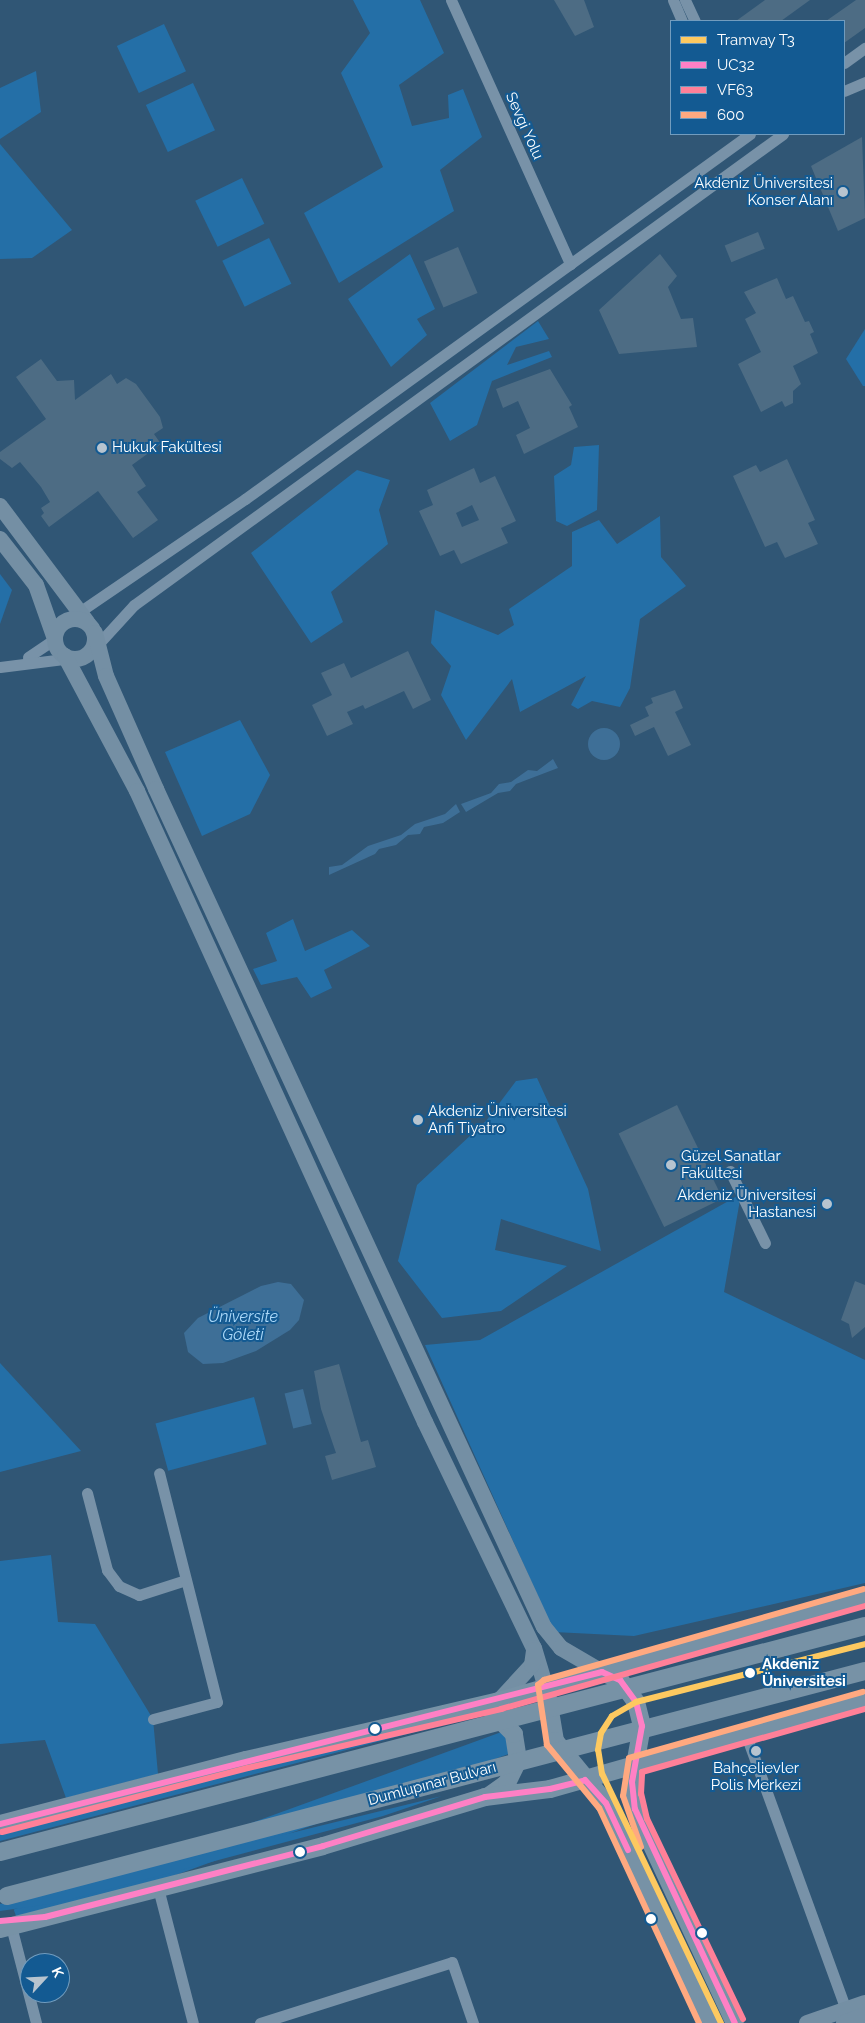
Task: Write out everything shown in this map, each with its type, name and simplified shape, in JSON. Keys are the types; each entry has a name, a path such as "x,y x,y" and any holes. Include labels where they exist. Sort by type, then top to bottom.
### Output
{"main road":[{"path":"0,1824 246,1760 546,1688 865,1597"},
{"path":"0,1852 865,1626"},
{"name":"Dumlupınar Bulvarı","path":"4,1897 865,1671"},
{"path":"602,1672 620,1680 636,1702 642,1726 634,1764 632,1795 639,1822 735,2023"},
{"path":"546,1688 556,1741 585,1780 606,1803 709,2023"},
{"path":"4,1925 45,1917 323,1846 387,1824 485,1797 550,1789 585,1780 634,1764 746,1735 865,1700"},
{"path":"471,1707 484,1709 501,1718 518,1746 514,1772 507,1784 485,1797"}],"street":[{"name":"Sevgi Yolu","path":"450,0 570,264"},
{"path":"673,0 682,20"},
{"path":"685,0 695,20"},
{"path":"845,62 865,48"},
{"path":"845,91 865,82"},
{"path":"0,667 15,663 42,651 55,639 59,627 87,631 134,605 782,135"},
{"path":"15,663 67,658 87,631 570,264 743,136 748,154 724,177"},
{"path":"0,506 87,631 156,789 483,1498 549,1636 561,1648 602,1672"},
{"path":"0,539 38,591 55,639 67,658 137,791 359,1279 534,1648 546,1688"},
{"path":"730,1171 765,1243"},
{"path":"359,1279 365,1284 374,1284 380,1277 379,1269"},
{"path":"153,1719 217,1702 159,1472"},
{"path":"87,1493 107,1570 119,1586 139,1595 186,1580"},
{"path":"466,1505 483,1498"},
{"path":"499,1700 532,1665 534,1648"},
{"path":"746,1735 851,2017"},
{"path":"158,1888 193,2023"},
{"path":"4,1925 36,2023"},
{"path":"260,2023 452,1962 473,2023"},
{"path":"807,2023 851,2017 865,2003"}],"shaded area":[{"path":"353,0 420,0 444,53 399,85 412,126 449,118 448,95 463,89 482,137 440,170 454,211 339,283 304,213 383,167 341,73 370,33"},
{"path":"164,24 186,71 139,93 117,46"},
{"path":"36,71 41,112 0,139 0,88"},
{"path":"193,83 215,130 168,152 146,105"},
{"path":"0,144 72,230 32,258 0,259"},
{"path":"242,178 264,224 218,247 195,201"},
{"path":"269,238 291,284 245,307 222,261"},
{"path":"410,254 435,309 417,319 427,335 391,367 348,299"},
{"path":"538,321 549,339 516,347 507,365 549,351 552,357 492,381 477,425 450,441 430,403"},
{"path":"865,329 865,386 863,386 846,359"},
{"path":"599,445 597,510 567,526 556,521 554,476 571,465 574,447"},
{"path":"357,470 390,480 379,510 388,544 331,592 343,622 311,643 251,553"},
{"path":"660,516 661,557 686,586 640,619 630,688 620,707 592,701 578,709 571,705 586,676 520,712 512,679 466,740 441,695 451,666 431,643 435,610 498,635 514,625 509,609 572,566 572,532 599,520 617,544"},
{"path":"0,574 12,590 0,624"},
{"path":"240,720 270,775 250,814 202,836 165,752"},
{"path":"293,919 305,951 352,930 370,946 324,970 332,988 311,998 297,977 261,985 253,969 277,961 266,933"},
{"path":"537,1078 588,1189 601,1251 501,1219 495,1250 567,1266 501,1311 442,1318 398,1261 417,1185 486,1121 516,1081"},
{"path":"741,1194 724,1292 865,1360 865,1583 634,1636 554,1632 425,1345 480,1340"},
{"path":"0,1363 81,1451 0,1472"},
{"path":"254,1397 267,1444 168,1471 155,1423"},
{"path":"51,1555 58,1622 95,1624 153,1719 158,1774 66,1798 45,1740 0,1744 0,1561"},
{"path":"520,1698 518,1705 0,1841 0,1833 4,1831"},
{"path":"507,1730 515,1752 22,1931 14,1910"},
{"path":"442,1796 383,1816 57,1903 0,1911 0,1904"}],"water":[{"path":"604,728 610,729 615,733 619,738 619,750 615,755 610,759 604,760 598,759 593,755 589,750 588,744 589,738 593,733 598,729"},
{"path":"553,759 558,768 516,784 510,791 498,793 466,812 461,804 491,793 499,784 511,782 528,770 537,771"},
{"path":"456,804 460,812 443,823 424,827 420,834 408,835 396,845 379,849 375,854 329,875 329,867 342,865 368,846 401,835 415,824 445,814"},
{"name":"Üniversite Göleti","path":"278,1282 291,1284 304,1300 299,1320 290,1330 256,1351 223,1363 203,1364 188,1352 184,1333 198,1318 261,1286"},
{"path":"303,1389 312,1424 293,1429 285,1394"}],"building":[{"path":"554,0 584,0 594,27 575,36"},
{"path":"765,0 810,0 782,20 737,20"},
{"path":"856,0 865,0 865,28 845,42 845,20 827,20"},
{"name":"Akdeniz Üniversitesi Konser Alanı","path":"862,137 865,218 838,231 811,166"},
{"path":"758,232 765,249 731,262 725,245"},
{"path":"458,247 478,293 443,307 424,261"},
{"path":"660,254 677,276 668,287 681,319 693,318 697,347 619,354 599,310"},
{"path":"777,278 786,299 793,296 805,322 809,321 814,332 810,334 818,353 793,366 801,384 793,391 793,403 785,407 782,401 761,412 738,364 761,352 745,319 756,313 744,292"},
{"name":"Hukuk Fakültesi","path":"41,359 57,381 74,380 75,400 111,374 117,384 126,378 136,384 160,417 163,428 154,434 161,444 132,465 146,486 137,492 158,520 133,538 98,491 49,527 41,516 44,513 41,508 50,502 41,487 20,462 12,468 0,459 0,452 46,419 16,377"},
{"path":"550,369 572,405 569,407 578,427 524,454 516,435 530,428 518,401 503,408 496,389"},
{"path":"787,459 815,520 808,523 818,544 785,558 777,542 765,547 733,476 756,465 760,472"},
{"path":"474,468 480,483 495,476 516,521 501,528 508,543 461,564 454,550 440,556 419,511 433,505 427,490","holes":["472,505 479,520 462,527 456,513"]},
{"path":"408,651 431,700 413,709 404,691 365,709 363,705 347,712 353,724 327,736 312,705 332,695 321,673 344,663 351,678"},
{"path":"675,690 683,708 675,712 691,745 668,756 654,727 635,736 630,725 649,716 645,707 653,703 651,698"},
{"name":"Güzel Sanatlar Fakültesi","path":"677,1105 723,1198 664,1227 619,1133"},
{"path":"855,1281 865,1285 865,1327 852,1338 849,1324 841,1320"},
{"path":"339,1364 361,1442 368,1440 376,1467 332,1480 325,1456 336,1453 321,1409 314,1371"}],"tram line":[{"name":"T3","path":"721,2023 602,1774 598,1750 601,1733 612,1716 636,1702 865,1644"}],"transit line":[{"name":"600","path":"699,2023 599,1808 547,1745 538,1685 544,1680 863,1589"},
{"name":"VF63","path":"2,1832 248,1768 501,1709 865,1606"},
{"name":"UC32","path":"0,1824 602,1672 620,1680 636,1702 642,1726 632,1782 635,1809 735,2023"},
{"name":"600","path":"641,1847 623,1796 629,1758 863,1692"},
{"name":"VF63","path":"743,2019 647,1819 641,1794 642,1772 865,1709"},
{"name":"UC32","path":"0,1921 45,1917 323,1846 485,1797 550,1789 585,1780 606,1803 628,1850"}],"place":[{"name":"Akdeniz Üniversitesi Konser Alanı","path":"843,192"},
{"name":"Hukuk Fakültesi","path":"102,448"},
{"name":"Akdeniz Üniversitesi Anfi Tiyatro","path":"418,1120"},
{"name":"Güzel Sanatlar Fakültesi","path":"671,1165"},
{"name":"Akdeniz Üniversitesi Hastanesi","path":"827,1204"},
{"name":"Akdeniz Üniversitesi","path":"750,1673"},
{"name":"Bahçelievler Polis Merkezi","path":"756,1751"}]}
